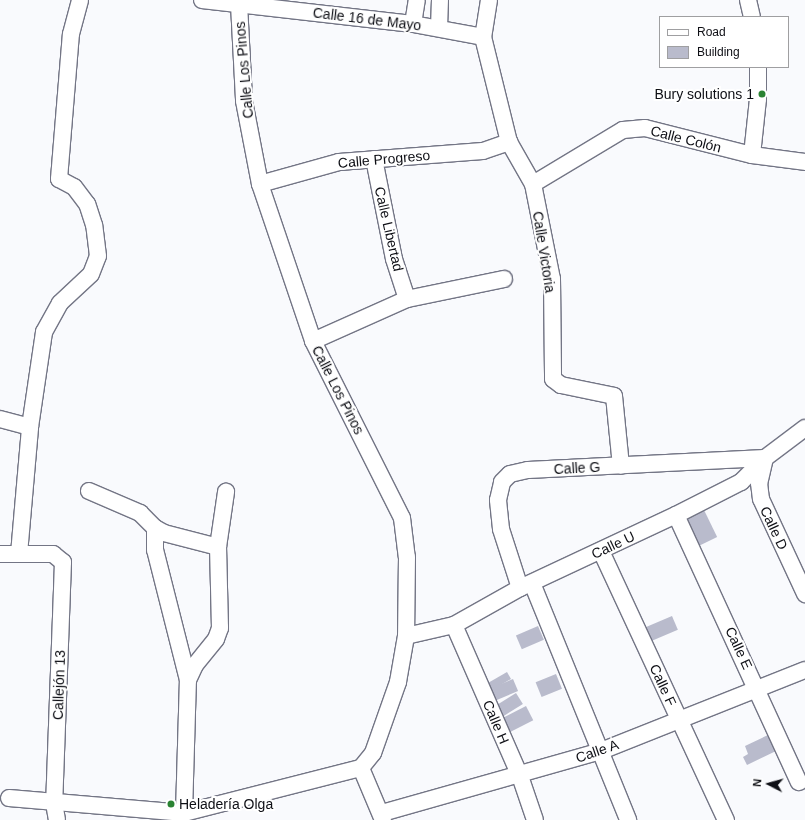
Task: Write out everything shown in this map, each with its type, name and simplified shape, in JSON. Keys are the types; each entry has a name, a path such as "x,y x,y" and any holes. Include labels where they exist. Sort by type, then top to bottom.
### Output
{"street":[{"path":"0,554 19,554 30,427 44,332 60,303 91,274 98,256 94,225 87,204 74,188 59,179 71,34 80,0"},
{"name":"Calle 16 de Mayo","path":"209,0 239,4 318,7 483,37"},
{"path":"413,24 417,0"},
{"name":"Calle Victoria","path":"489,0 483,37 509,142 533,184 552,279 553,379 561,385 614,396 620,466"},
{"path":"748,0 752,16"},
{"path":"439,28 442,1"},
{"name":"Calle Los Pinos","path":"239,4 244,101 260,184 313,341 402,518 407,557 406,636 398,682 373,753 361,768"},
{"path":"752,155 758,99 758,68"},
{"name":"Calle Colón","path":"533,184 623,130 645,128 752,155 805,162"},
{"name":"Calle Progreso","path":"260,184 340,162 483,151 509,142"},
{"name":"Calle Libertad","path":"374,159 394,259 406,299"},
{"path":"313,341 406,299 504,279"},
{"path":"0,420 30,427"},
{"name":"Calle U","path":"406,636 454,625 526,585 601,551 741,482 765,458 805,428"},
{"name":"Calle G","path":"628,820 601,751 501,529 498,500 502,482 510,474 528,470 765,458"},
{"name":"Calle D","path":"765,458 759,483 761,499 805,594"},
{"path":"88,491 140,513 155,528 164,533 218,547"},
{"path":"188,680 195,665 216,639 220,628 218,547 226,492"},
{"name":"Calle E","path":"676,515 799,782"},
{"path":"155,528 155,550 188,680 184,813"},
{"name":"Calle F","path":"601,551 726,820"},
{"name":"Callejón 13","path":"19,554 53,554 63,562 54,803 57,820"},
{"name":"Calle H","path":"454,625 520,776 535,820"},
{"name":"Calle A","path":"383,817 601,751 805,670"},
{"path":"8,798 203,815 361,768 383,817"}],"building":[{"path":"704,510 717,537 699,546 686,519"},
{"path":"672,616 678,630 650,642 644,628"},
{"path":"538,626 544,640 522,649 516,635"},
{"path":"507,672 511,679 488,692 484,685"},
{"path":"556,674 562,689 542,697 536,682"},
{"path":"513,679 518,691 493,702 488,690"},
{"path":"516,693 523,704 503,717 496,706"},
{"path":"526,706 533,720 509,733 502,718"},
{"path":"768,735 776,751 747,765 743,757 748,754 745,746"}],"place":[{"name":"Bury solutions 1","path":"762,94"},
{"name":"Heladería Olga","path":"171,804"}]}
